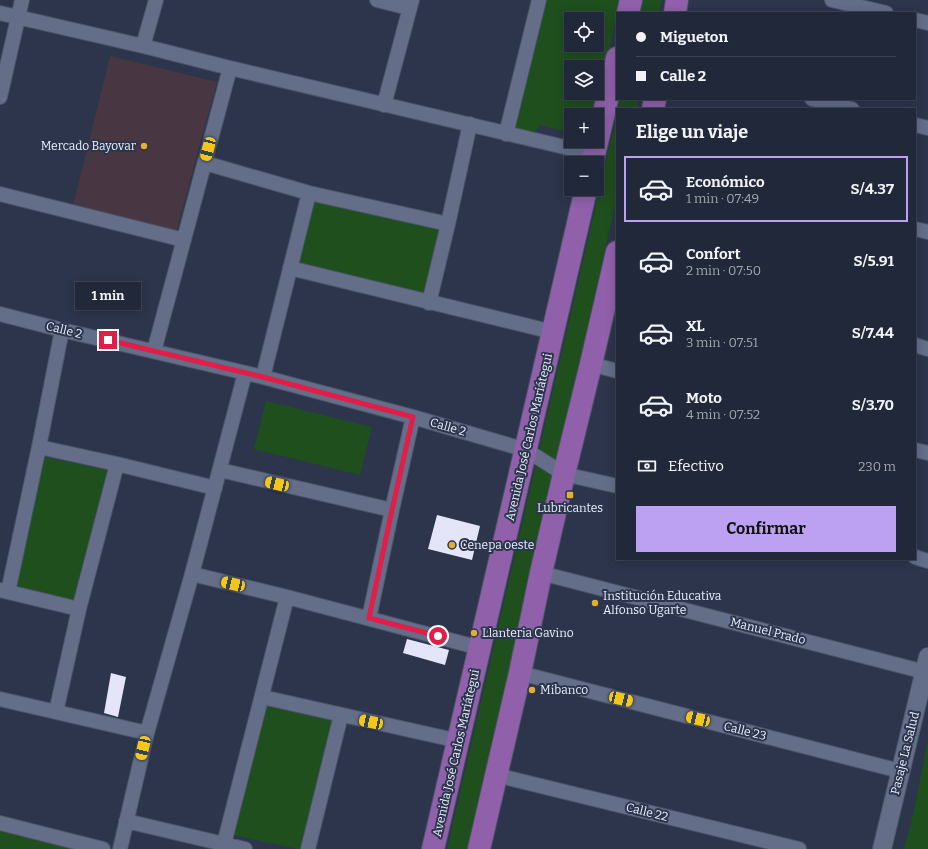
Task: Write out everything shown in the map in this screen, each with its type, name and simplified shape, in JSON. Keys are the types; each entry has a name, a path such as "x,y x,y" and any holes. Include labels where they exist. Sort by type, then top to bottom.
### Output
{"main road":[{"path":"628,12 631,0"},
{"path":"675,12 678,0"},
{"path":"594,156 616,62"},
{"name":"Avenida José Carlos Mariátegui","path":"433,849 584,196"},
{"path":"479,849 564,474 616,263"}],"street":[{"path":"0,97 22,0"},
{"path":"143,46 156,0"},
{"path":"377,0 410,4 384,105"},
{"path":"506,134 539,0"},
{"path":"832,0 882,12"},
{"path":"0,13 143,46 384,105 470,124 583,156"},
{"path":"916,20 928,23"},
{"path":"154,351 230,68"},
{"path":"816,100 848,108"},
{"path":"429,303 470,124"},
{"path":"916,125 928,128"},
{"path":"204,163 309,193 448,224"},
{"path":"263,377 309,193"},
{"path":"0,194 184,240"},
{"path":"916,229 928,232"},
{"path":"290,268 553,332"},
{"name":"Calle 2","path":"0,314 263,377 413,417 526,450 564,474 616,486"},
{"path":"62,330 39,447 4,591 79,609"},
{"path":"916,345 928,348"},
{"path":"591,364 616,371"},
{"path":"120,849 147,733 192,574 245,373"},
{"path":"369,618 413,417"},
{"path":"39,447 215,488"},
{"path":"916,450 928,453"},
{"path":"56,712 79,609 117,464"},
{"path":"220,470 392,510"},
{"path":"916,558 928,561"},
{"name":"Manuel Prado","path":"542,573 926,665"},
{"path":"192,574 287,596 480,648"},
{"path":"224,844 287,596"},
{"name":"Pasaje La Salud","path":"882,849 926,665"},
{"name":"Calle 23","path":"520,673 900,771"},
{"path":"262,697 459,741"},
{"path":"0,699 147,733"},
{"path":"308,849 341,715"},
{"name":"Calle 22","path":"496,775 799,849"},
{"path":"126,821 245,849"},
{"path":"0,823 103,849"}],"shaded area":[{"name":"Mercado Bayovar","path":"110,56 217,82 175,236 72,210"}],"green space":[{"path":"544,0 620,0 617,12 616,12 616,18 604,74 604,60 564,60 564,100 598,100 597,108 564,108 564,131 540,125 534,134 514,132 512,125"},
{"path":"643,0 662,0 659,12 640,12"},
{"path":"620,100 639,100 637,108 618,108"},
{"path":"616,118 616,201 469,849 447,849 598,196 604,196 604,170"},
{"path":"313,200 444,228 429,298 298,264"},
{"path":"266,401 372,427 360,475 254,449"},
{"path":"45,457 108,470 73,601 16,588"},
{"path":"265,702 333,717 304,849 297,849 234,835"},
{"path":"928,739 928,849 904,849 913,815"},
{"path":"0,829 80,849 0,849"}],"building":[{"path":"437,515 480,526 472,560 428,549"},
{"path":"407,639 449,650 445,665 403,653"},
{"path":"111,673 126,677 118,717 104,713"}],"place":[{"name":"Mercado Bayovar","path":"144,146"},
{"name":"Lubricantes","path":"570,495"},
{"name":"Cenepa oeste","path":"452,545"},
{"name":"Institución Educativa Alfonso Ugarte","path":"595,603"},
{"name":"Llanteria Gavino","path":"474,633"},
{"name":"Mibanco","path":"532,690"}],"route":[{"path":"108,340 263,377 413,417 369,618 438,636"}]}
